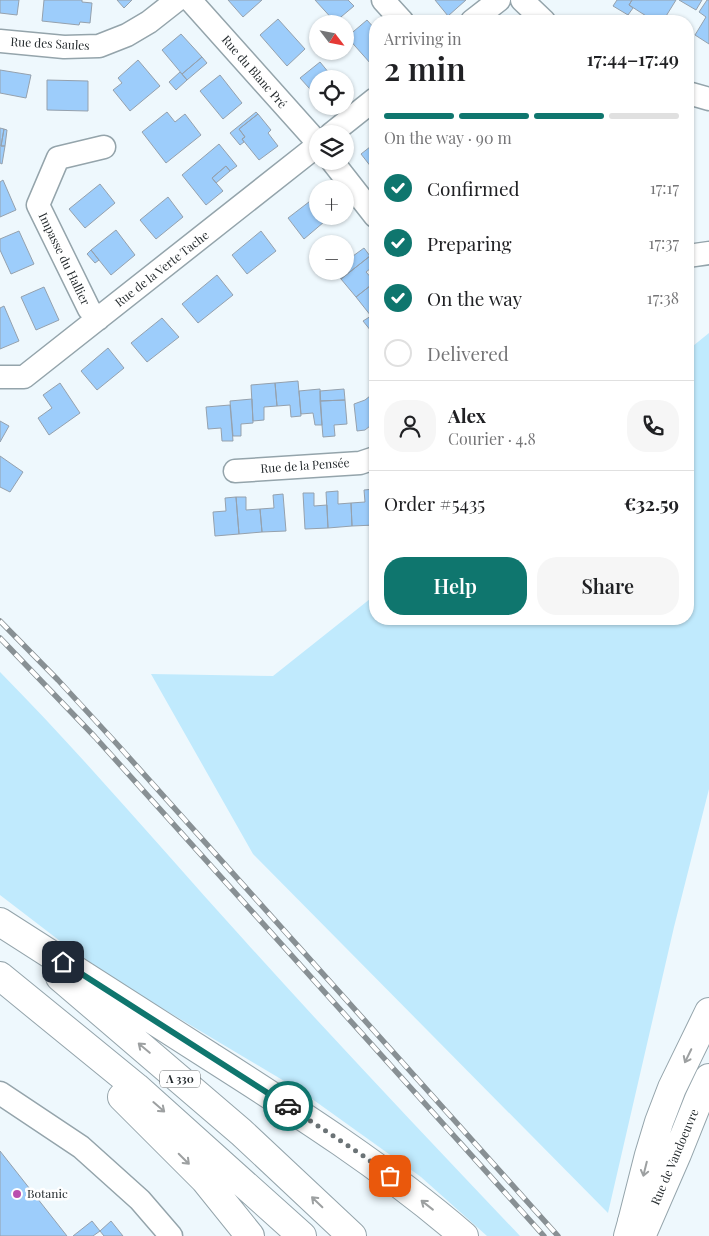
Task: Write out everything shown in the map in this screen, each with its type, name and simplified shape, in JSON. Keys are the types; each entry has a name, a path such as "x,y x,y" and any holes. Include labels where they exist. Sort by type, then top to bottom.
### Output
{"main road":[{"path":"0,922 365,1157 429,1206 464,1236"},
{"name":"A 330","path":"0,931 69,984 184,1082 270,1158 352,1236"},
{"path":"0,977 205,1180 250,1236"},
{"name":"A 330","path":"0,977 136,1087 302,1236"},
{"name":"Rue de Vandoeuvre","path":"633,1232 649,1155 659,1122 672,1088 709,1012"},
{"name":"Rue de Vandoeuvre","path":"633,1232 677,1154 709,1078"}],"street":[{"name":"Rue des Saules","path":"0,41 64,47 99,46 127,36 177,0"},
{"name":"Rue du Blanc Pré","path":"190,0 309,134"},
{"path":"383,0 397,15"},
{"path":"480,15 499,0"},
{"path":"522,0 538,15"},
{"path":"694,94 709,98"},
{"path":"342,125 369,104"},
{"name":"Impasse du Hallier","path":"98,319 89,309 38,205 58,158 104,146"},
{"name":"Rue de la Verte Tache","path":"0,377 24,377 309,151"},
{"path":"339,170 369,208"},
{"path":"694,255 709,253"},
{"name":"Rue de la Pensée","path":"235,471 360,463 369,460"},
{"path":"0,1093 81,1147 140,1200 171,1236"}],"shaded area":[{"path":"709,333 709,789 674,927 608,1213 253,854 151,674 273,676 369,600 369,625 694,625 694,345"},
{"path":"0,672 93,771 312,1015 520,1236 487,1236 421,1177 301,1091 118,982 0,895"}],"building":[{"path":"0,0 19,0 17,15 0,13"},
{"path":"44,0 82,0 82,2 92,3 90,23 80,22 79,25 42,21"},
{"path":"117,0 132,0 124,8"},
{"path":"228,0 262,0 243,17"},
{"path":"315,0 348,0 354,6 343,15 329,15"},
{"path":"435,0 466,0 449,15"},
{"path":"617,0 632,0 629,5 633,8 628,15 613,6"},
{"path":"632,0 676,0 667,15 645,15 629,5"},
{"path":"679,0 702,0 696,10"},
{"path":"707,0 709,0 709,44 695,35 706,17 699,12"},
{"path":"278,19 305,49 287,66 260,35"},
{"path":"367,20 369,22 369,62 354,45 354,31"},
{"path":"181,34 202,57 182,74 162,50"},
{"path":"202,57 207,63 187,80 182,74"},
{"path":"138,60 160,86 130,111 113,90 122,83 118,78"},
{"path":"320,62 327,70 310,70"},
{"path":"0,70 31,75 26,98 0,93"},
{"path":"309,71 309,88 300,78"},
{"path":"180,72 187,80 176,90 169,82"},
{"path":"220,75 242,103 223,119 200,91"},
{"path":"47,80 88,81 88,111 47,110"},
{"path":"167,112 175,122 185,114 201,135 166,163 142,132"},
{"path":"256,112 258,114 239,129 245,137 242,139 244,142 240,145 230,133"},
{"path":"258,114 271,130 268,133 278,146 259,160 242,139 245,137 239,129"},
{"path":"0,128 4,129 1,146 5,146 2,164 0,163"},
{"path":"4,129 7,130 5,146 1,146"},
{"path":"219,144 237,166 230,171 226,166 212,178 223,191 206,205 182,175"},
{"path":"369,148 369,164 361,154"},
{"path":"226,166 230,171 216,183 212,178"},
{"path":"3,180 16,210 0,217 0,182"},
{"path":"100,184 115,203 85,228 69,209"},
{"path":"168,197 183,217 156,239 140,220"},
{"path":"309,202 309,225 320,225 304,239 288,218"},
{"path":"116,230 135,255 111,275 91,250"},
{"path":"19,231 34,264 11,274 0,250 0,239"},
{"path":"261,231 276,251 247,274 232,255"},
{"path":"364,248 369,257 354,269 354,255"},
{"path":"91,250 99,260 95,263 87,254"},
{"path":"369,257 369,270 366,272 369,275 369,287 356,297 342,280 354,280 354,269"},
{"path":"217,275 233,295 198,323 182,304"},
{"path":"44,287 59,320 36,330 21,297"},
{"path":"369,287 369,313 356,297"},
{"path":"4,306 19,341 0,349 0,308"},
{"path":"369,317 369,328 363,321"},
{"path":"162,318 179,337 147,362 131,343"},
{"path":"108,348 124,368 97,390 81,371"},
{"path":"298,381 301,416 291,417 290,405 277,406 275,383"},
{"path":"60,383 80,413 49,435 38,418 52,408 43,395"},
{"path":"275,383 277,406 264,407 264,420 253,421 251,385"},
{"path":"320,389 322,425 315,425 313,413 301,414 299,391"},
{"path":"344,389 345,400 320,401 320,391"},
{"path":"369,397 369,427 365,430 357,431 354,404"},
{"path":"252,399 253,423 241,424 241,436 233,436 230,401"},
{"path":"345,400 347,424 334,425 335,436 323,437 320,401"},
{"path":"230,405 233,441 222,441 221,428 208,429 206,407"},
{"path":"0,421 9,426 0,442"},
{"path":"0,456 23,472 10,492 0,487"},
{"path":"364,490 369,490 369,525 352,526 351,503 365,502"},
{"path":"338,491 338,504 351,503 352,526 328,528 326,492"},
{"path":"303,493 314,493 314,506 327,505 328,528 305,529"},
{"path":"283,494 286,531 262,532 260,509 274,508 273,495"},
{"path":"236,497 246,497 246,510 260,509 262,532 239,534"},
{"path":"236,497 239,534 215,536 213,512 226,511 225,498"},
{"name":"Botanic","path":"0,1151 67,1236 0,1236"},
{"path":"92,1221 100,1231 93,1236 73,1236"},
{"path":"111,1221 123,1236 104,1236 100,1231"}],"railway":[{"path":"0,621 116,743 558,1236"},
{"path":"0,638 95,737 544,1236"}],"way so far":[{"path":"288,1106 365,1157 390,1176"}],"place":[{"name":"Botanic","path":"17,1194"}],"route":[{"path":"63,962 288,1106"}]}
